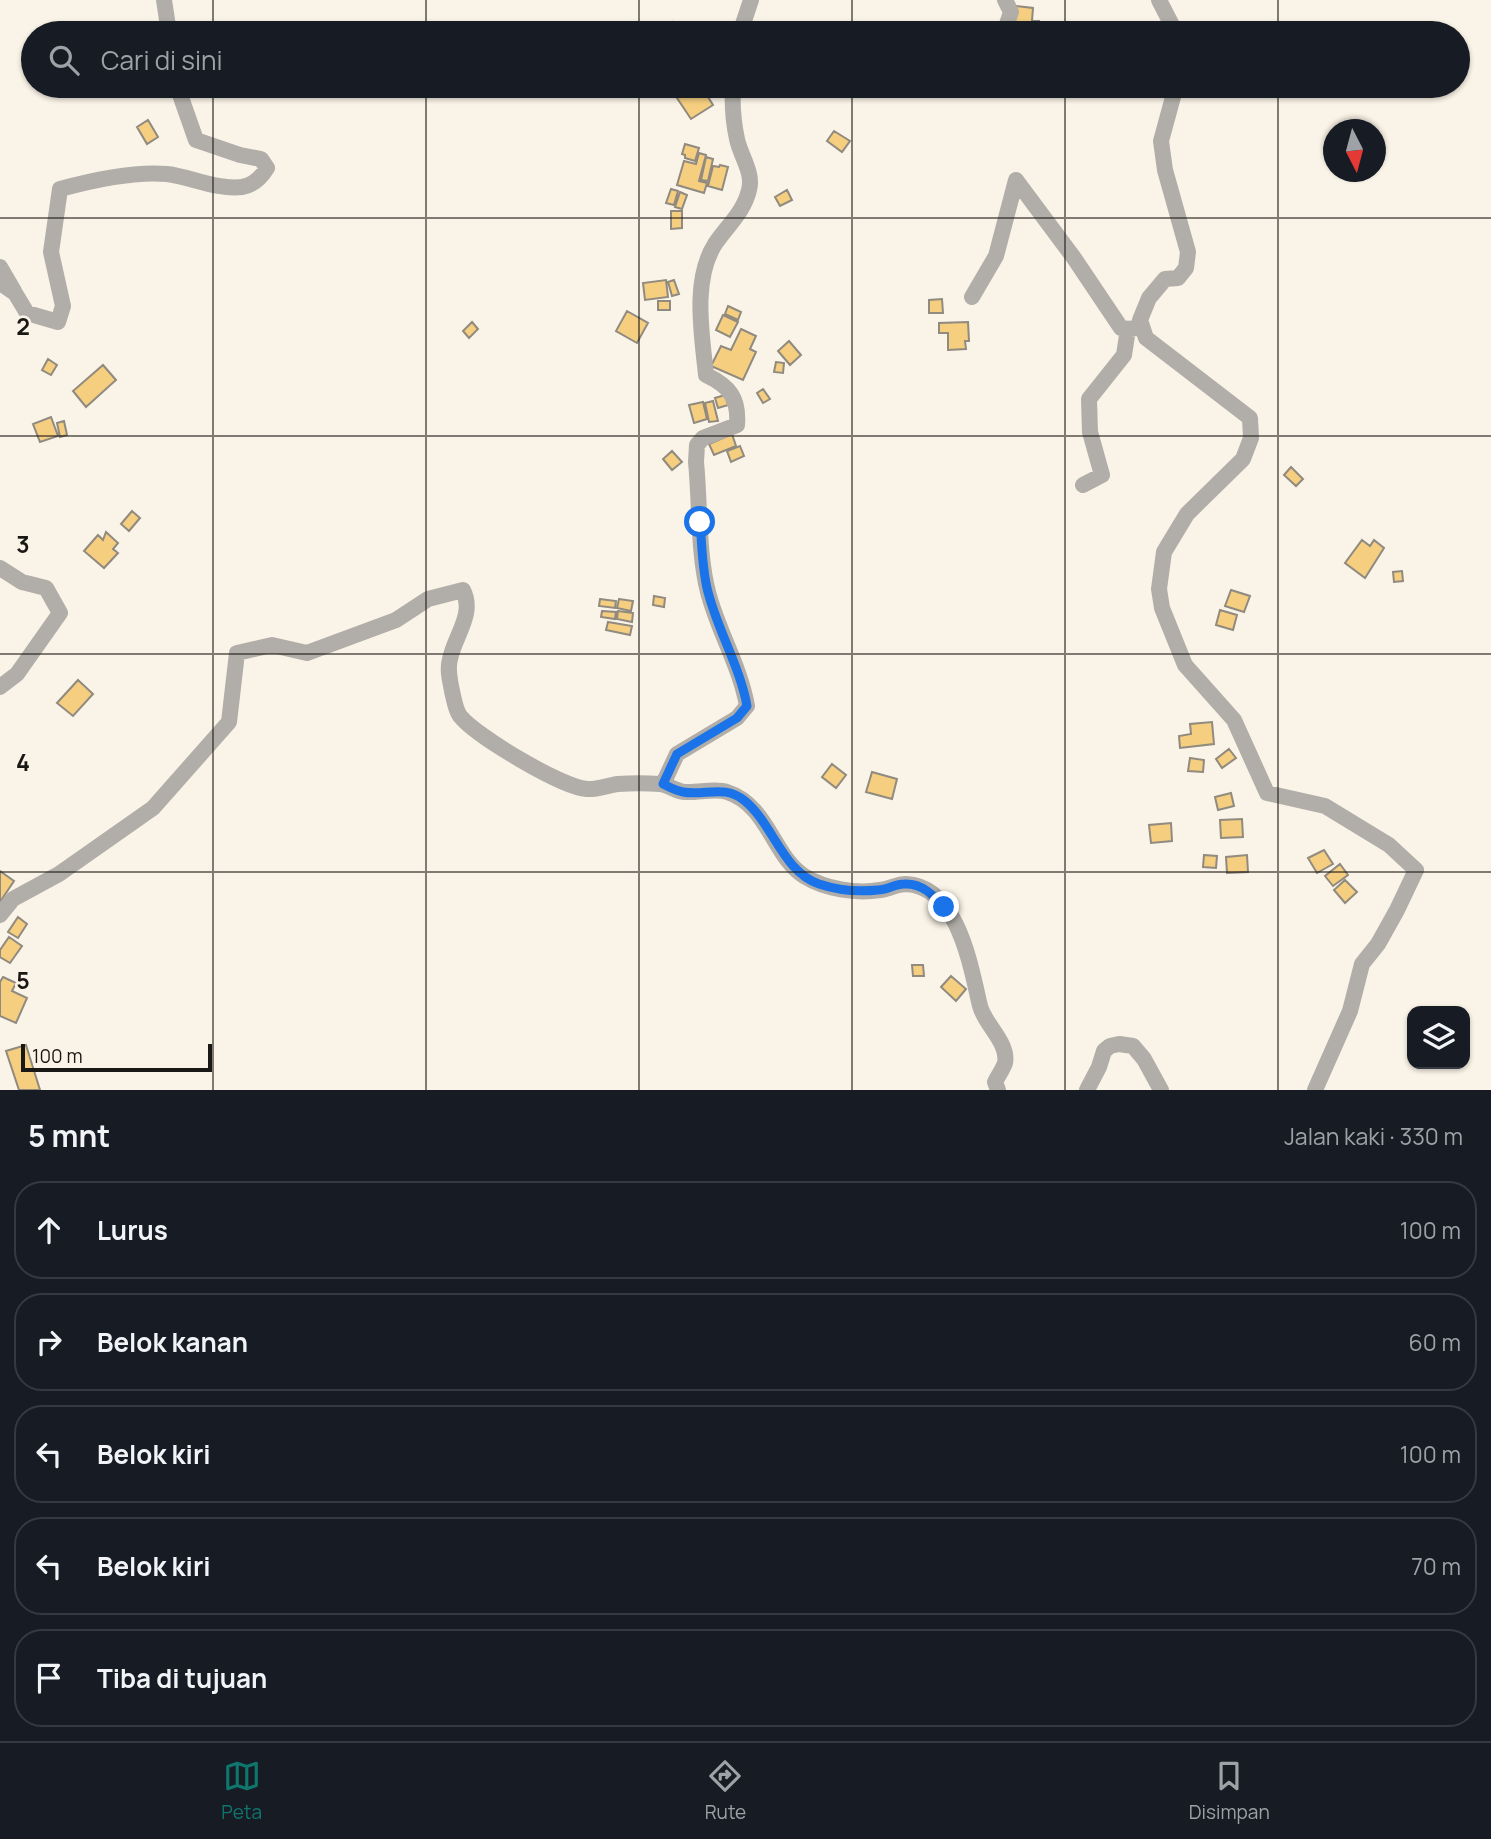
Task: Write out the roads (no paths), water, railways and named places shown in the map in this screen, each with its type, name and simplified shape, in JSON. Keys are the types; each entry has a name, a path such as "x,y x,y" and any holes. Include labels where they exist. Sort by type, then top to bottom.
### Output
{"street":[{"path":"164,0 167,21"},
{"path":"744,21 751,0"},
{"path":"1004,0 1011,12 1008,21"},
{"path":"1159,0 1170,21"},
{"path":"0,267 27,313 58,322 63,306 51,253 60,189 99,178 166,174 242,187 260,180 267,168 261,159 231,153 196,140 181,98"},
{"path":"663,784 677,754 737,718 747,706 743,684 724,642 707,590 696,462 697,445 703,438 737,425 738,410 727,389 723,383 706,375 701,296 706,265 714,246 741,210 750,188 746,164 737,142 732,98"},
{"path":"1083,485 1102,475 1090,432 1089,399 1124,355 1149,298 1165,279 1178,278 1186,268 1188,253 1165,170 1161,141 1173,98"},
{"path":"972,297 996,256 1016,180 1074,258 1121,328 1136,328 1250,418 1251,438 1243,459 1187,514 1164,552 1159,590 1162,608 1185,665 1234,720 1267,793 1325,806 1389,845 1416,870 1378,944 1362,964 1350,1011 1315,1090"},
{"path":"0,283 15,293"},
{"path":"0,568 22,582 46,588 60,612 17,674 0,687"},
{"path":"0,915 13,898 59,874 153,808 229,722 237,653 272,645 307,653 396,620 428,599 463,590 468,599 468,609 450,659 448,676 459,715 477,732 528,765 556,779 586,789 617,784 663,784 683,792 725,790 744,800 774,835 784,854 800,873 818,884 851,890 880,890 904,884 932,892 956,922 966,947 982,1014 1004,1049 1005,1063 996,1086"},
{"path":"1087,1090 1104,1051 1119,1044 1133,1046 1144,1059 1161,1090"}]}
